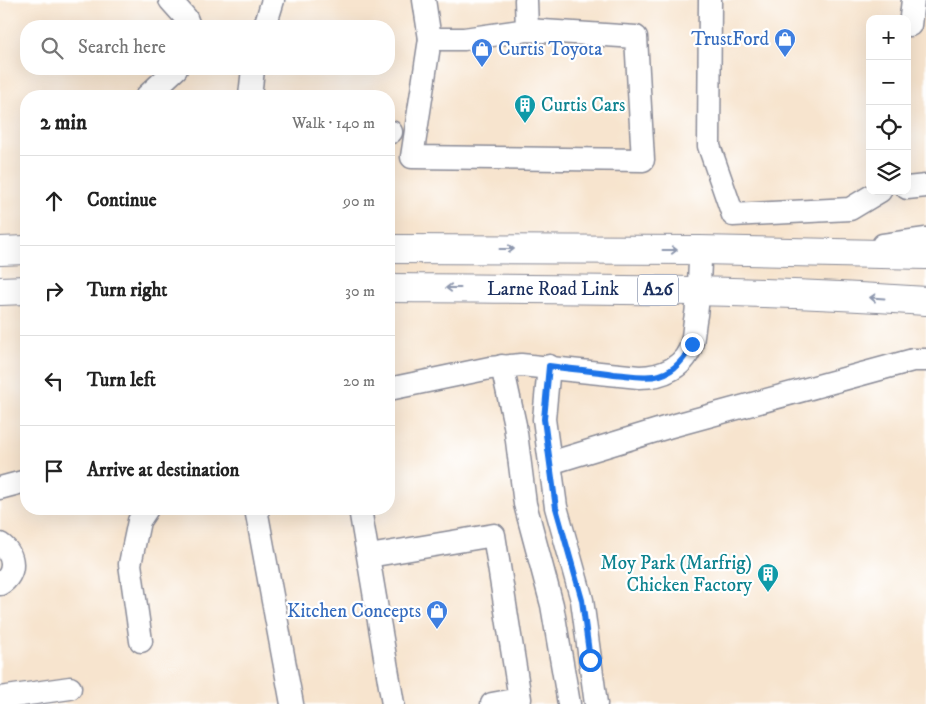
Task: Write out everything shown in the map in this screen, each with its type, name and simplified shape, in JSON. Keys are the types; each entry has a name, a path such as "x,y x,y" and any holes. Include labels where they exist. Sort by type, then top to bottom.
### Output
{"main road":[{"name":"Larne Road Link","path":"395,249 700,250 926,255"},
{"path":"0,250 20,250"},
{"name":"Larne Road Link","path":"395,288 829,294 926,301"},
{"path":"0,291 20,290"}],"street":[{"path":"170,0 187,20"},
{"path":"267,20 273,0"},
{"path":"424,0 430,39 412,157 643,160 636,37 527,30 464,39 430,39"},
{"path":"526,0 527,30"},
{"path":"710,0 709,146 732,215 850,209 873,195"},
{"path":"911,19 914,0"},
{"path":"153,90 170,75"},
{"path":"251,90 252,75"},
{"path":"911,188 926,186"},
{"path":"827,253 926,239"},
{"path":"395,388 502,366 521,364 639,377 666,373 682,360 692,344 699,291 700,250"},
{"path":"550,463 715,414 914,360 926,360"},
{"path":"502,366 515,425 525,504 552,605 569,704"},
{"path":"549,366 544,419 556,508 582,600 596,704"},
{"path":"0,488 20,483"},
{"path":"142,641 130,564 139,521 143,515"},
{"path":"257,515 292,704"},
{"path":"361,515 393,704"},
{"path":"369,556 494,535 520,699 492,704"},
{"path":"0,544 10,553 12,560 9,575 0,584"},
{"path":"0,698 70,688"}],"place":[{"name":"TrustFord","path":"785,58"},
{"name":"Curtis Toyota","path":"482,68"},
{"name":"Curtis Cars","path":"525,124"},
{"name":"Moy Park (Marfrig) Chicken Factory","path":"768,593"},
{"name":"Kitchen Concepts","path":"437,630"}],"route":[{"path":"590,660 582,600 556,508 544,419 549,366 639,377 661,375 678,364 686,356 692,344"}]}
